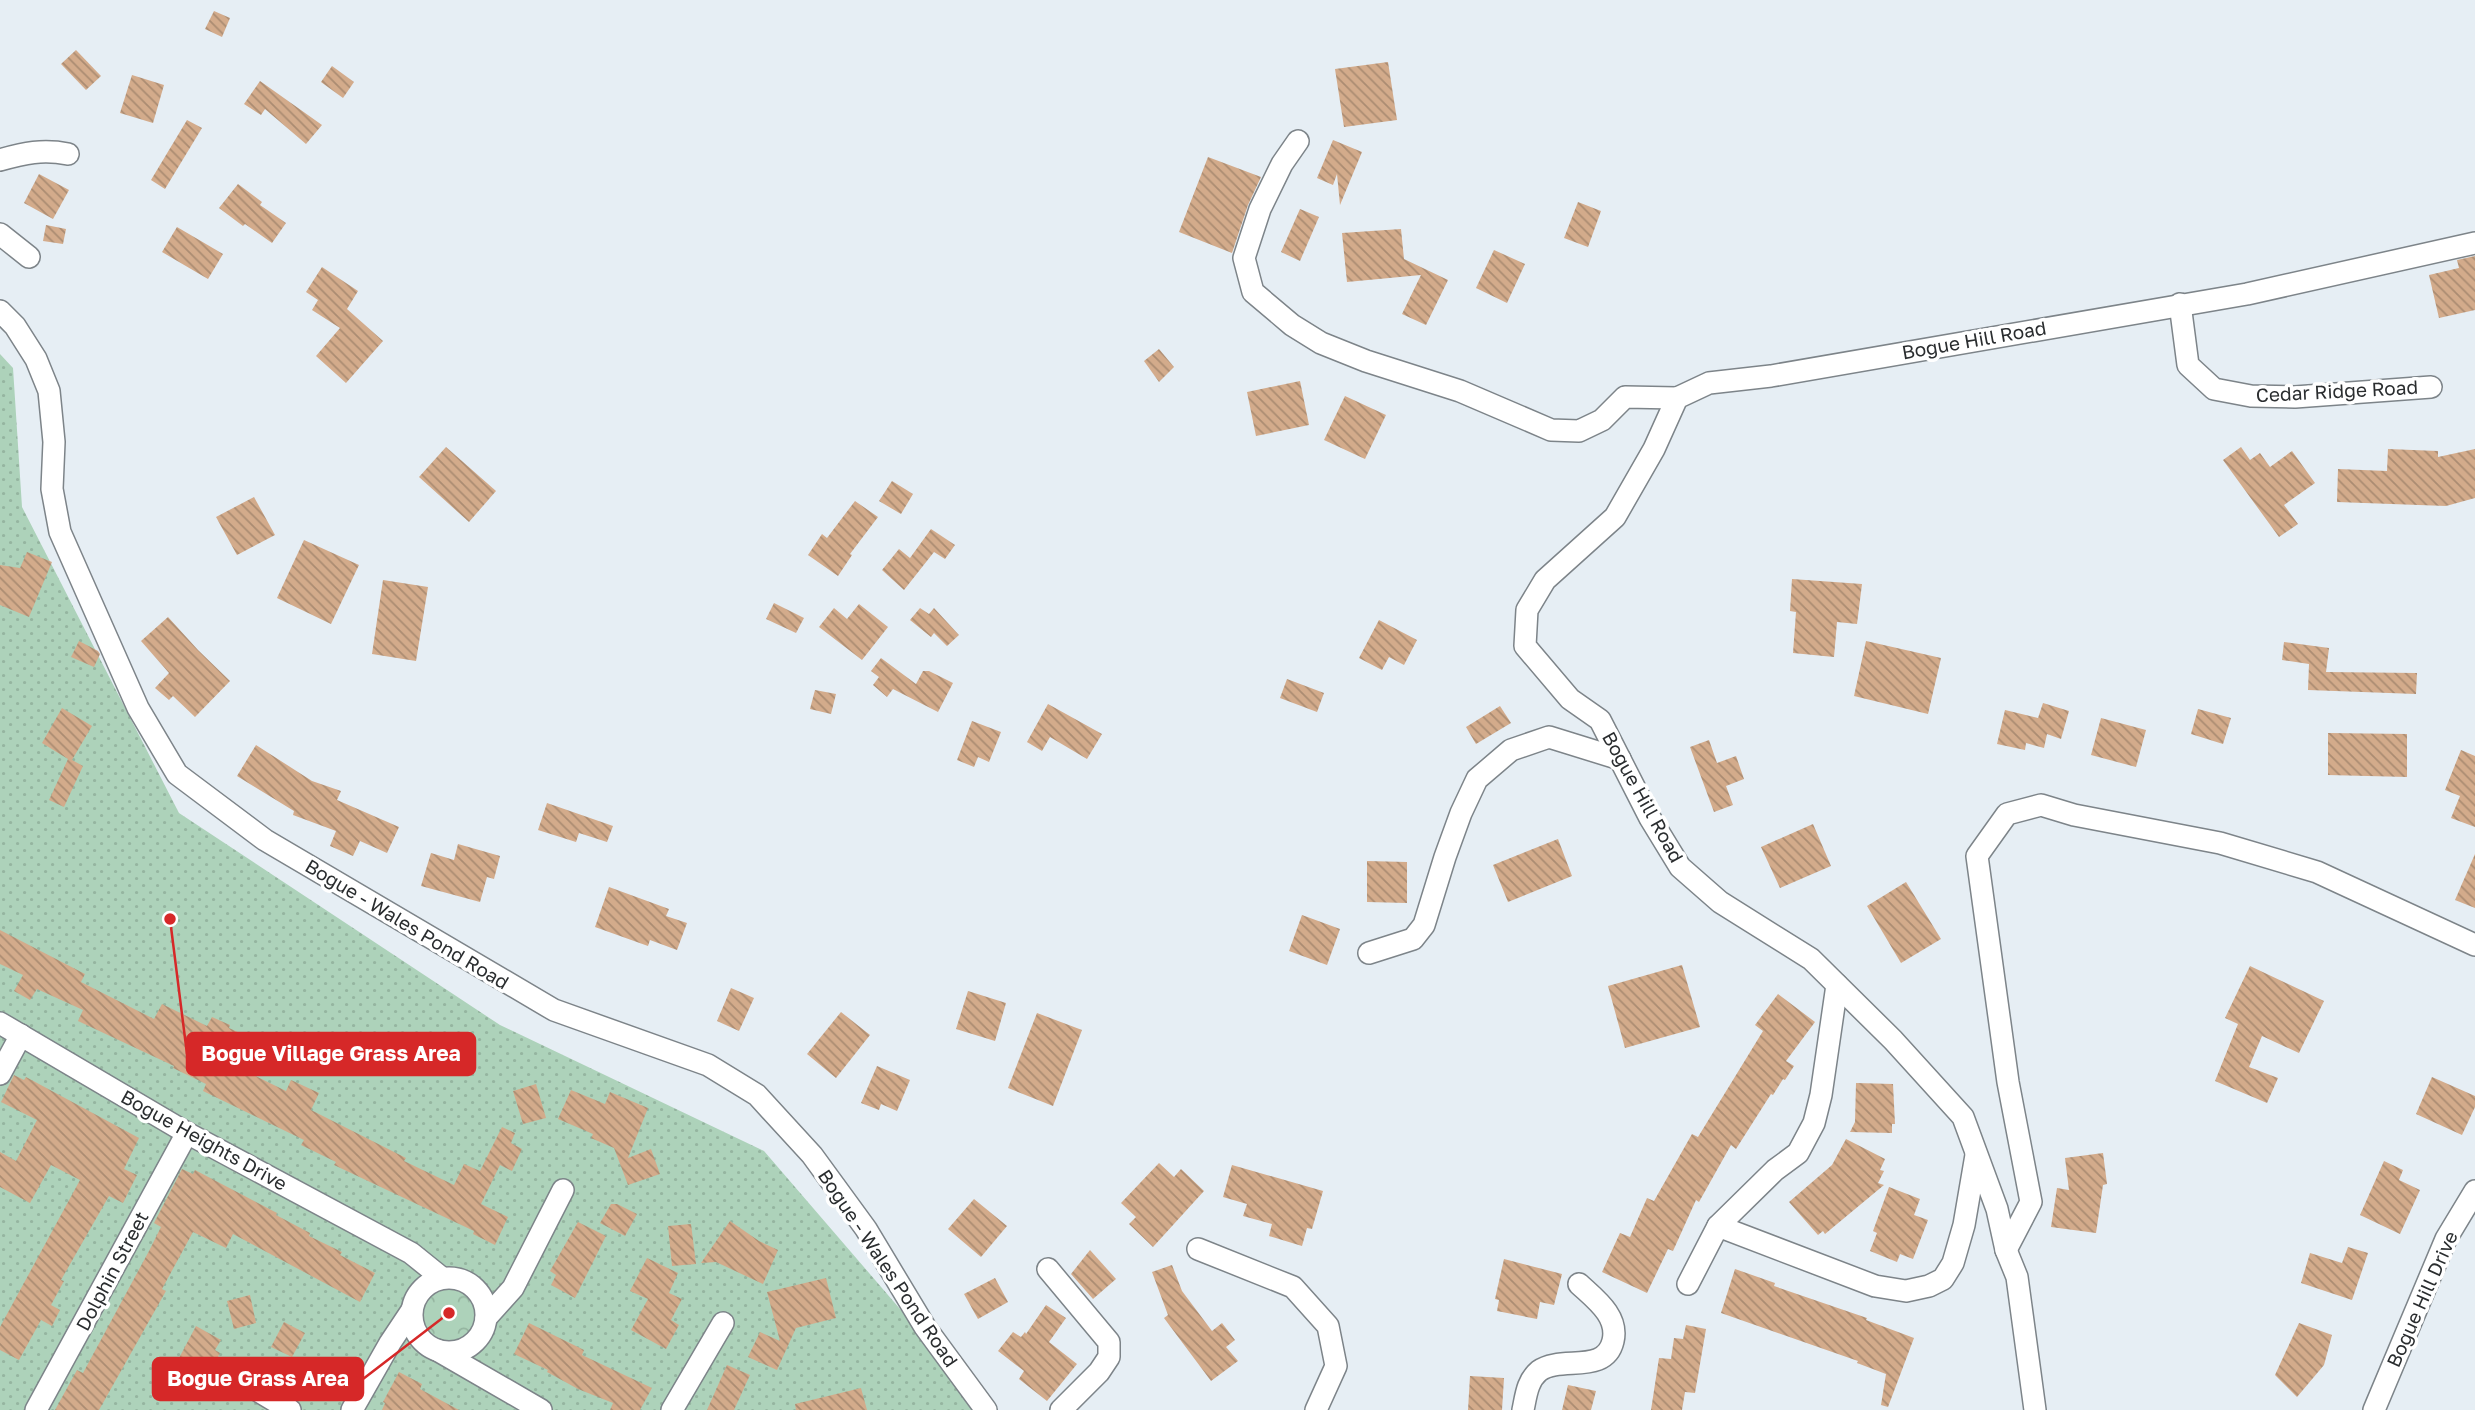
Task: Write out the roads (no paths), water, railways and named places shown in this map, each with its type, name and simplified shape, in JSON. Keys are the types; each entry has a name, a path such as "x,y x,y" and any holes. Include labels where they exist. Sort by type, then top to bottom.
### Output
{"street":[{"path":"1298,141 1282,164 1260,209 1244,258 1253,292 1292,325 1321,343 1366,362 1460,391 1551,430 1579,431 1602,420 1625,397 1677,398"},
{"path":"0,160 33,151 51,150 68,154"},
{"path":"0,234 29,257"},
{"name":"Bogue Hill Road","path":"2035,1410 2017,1277 2006,1250 1997,1209 1963,1117 1893,1040 1811,959 1720,902 1680,867 1650,818 1600,720 1570,699 1525,646 1527,610 1545,580 1615,517 1654,449 1677,398 1709,383 1771,376 2248,294 2475,243"},
{"name":"Cedar Ridge Road","path":"2180,304 2188,365 2214,389 2251,396 2295,397 2431,387"},
{"name":"Bogue - Wales Pond Road","path":"0,311 15,326 36,359 49,391 54,442 52,489 60,532 138,708 177,774 265,840 554,1010 708,1065 757,1095 812,1155 859,1219 925,1327 986,1410"},
{"path":"1369,953 1413,939 1424,925 1445,857 1477,779 1511,750 1549,737 1620,759"},
{"path":"2006,1250 2031,1202 2008,1082 1977,856 2007,814 2040,805 2074,815 2220,843 2317,872 2475,945"},
{"path":"1688,1284 1718,1226 1774,1170 1798,1153 1814,1123 1838,985"},
{"name":"Bogue Heights Drive","path":"0,1023 187,1133 411,1253 442,1278"},
{"path":"0,1074 21,1035"},
{"name":"Dolphin Street","path":"37,1410 187,1133"},
{"path":"1718,1226 1875,1286 1906,1291 1929,1286 1943,1279 1954,1263 1964,1226 1976,1153"},
{"path":"486,1318 513,1288 563,1190"},
{"name":"Bogue Hill Drive","path":"2374,1410 2446,1239 2475,1191"},
{"path":"1198,1249 1293,1287 1328,1326 1336,1366 1316,1410"},
{"path":"411,1253 416,1332 430,1345 485,1380 541,1410"},
{"path":"1048,1269 1109,1342 1109,1357 1100,1372 1061,1410"},
{"path":"352,1410 390,1343 429,1284 442,1278 463,1280 479,1294 485,1305 483,1330 476,1341 466,1348 455,1352 430,1345 390,1343"},
{"path":"1523,1410 1531,1380 1540,1371 1563,1362 1586,1363 1602,1358 1611,1350 1614,1324 1601,1304 1579,1284"},
{"path":"479,1294 513,1288"},
{"path":"672,1410 723,1323"},
{"path":"476,1341 485,1380"},
{"path":"260,1392 290,1410"}],"place":[{"name":"Bogue Village Grass Area","path":"170,919"},
{"name":"Bogue Grass Area","path":"449,1313"}]}
